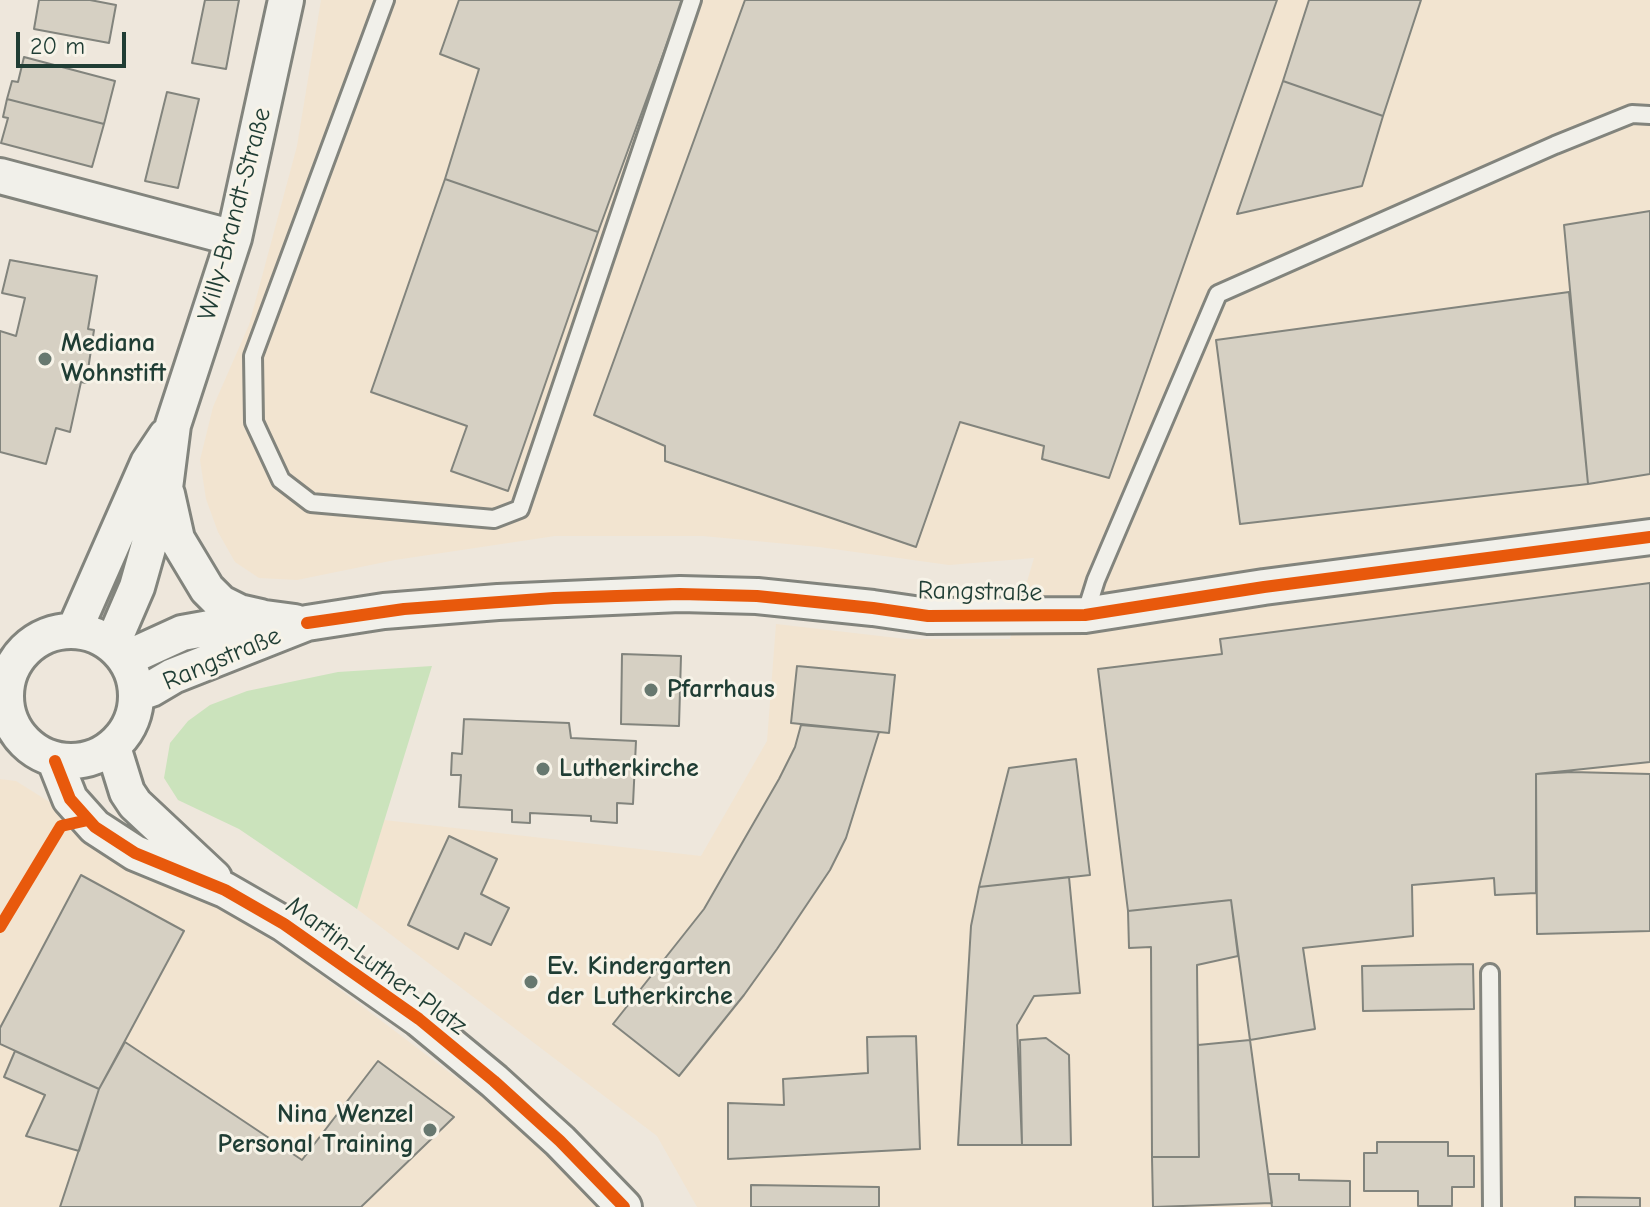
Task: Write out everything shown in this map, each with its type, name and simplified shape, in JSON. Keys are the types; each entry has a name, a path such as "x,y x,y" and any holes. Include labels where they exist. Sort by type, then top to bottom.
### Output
{"street":[{"name":"Willy-Brandt-Straße","path":"118,652 165,488 173,425 234,238 286,0"},
{"path":"0,176 234,238"},
{"name":"Willy-Brandt-Straße","path":"74,631 148,463 173,425"},
{"path":"165,488 177,539 207,589 221,603 239,612 265,618"},
{"name":"Rangstraße","path":"137,694 173,676 307,623 404,609 554,598 680,594 757,596 928,616 1085,615 1264,587 1650,537"},
{"name":"Rangstraße","path":"118,652 182,633 265,618 307,623"},
{"path":"74,631 88,633 118,652 131,670 137,694 131,723 113,747 86,761 55,761 11,745 13,727 3,695 15,661 27,648 57,632 74,631"},
{"name":"Martin-Luther-Platz","path":"113,747 127,792 135,804 225,890"},
{"name":"Martin-Luther-Platz","path":"55,761 70,799 95,827 135,853 225,890 284,924 419,1019 560,1141 624,1207"}],"lane":[{"path":"385,0 253,356 254,422 281,480 311,503 494,519 520,509 692,0"},
{"path":"1085,615 1096,580 1218,294 1555,145 1632,114 1650,115"},
{"path":"1490,973 1492,1207"}],"shaded area":[{"path":"321,0 1650,0 1650,1207 697,1207 657,1136 357,909 384,820 701,856 767,741 776,624 906,639 1010,639 1034,558 949,565 819,547 703,536 555,536 395,560 297,580 259,578 235,562 218,532 206,499 200,460 213,407 249,325 297,146"},
{"path":"0,779 16,781 296,956 524,1129 597,1207 0,1207"}],"green space":[{"path":"432,666 357,909 239,829 178,800 164,778 170,743 188,721 210,705 247,691 338,672"}],"building":[{"path":"39,0 90,0 116,5 109,43 34,29"},
{"path":"205,0 239,0 226,69 192,63"},
{"path":"459,0 683,0 598,232 445,179 479,69 440,54"},
{"path":"745,0 1277,0 1109,478 1042,459 1044,446 960,422 916,547 665,461 665,446 594,415"},
{"path":"1309,0 1421,0 1383,116 1283,81"},
{"path":"24,57 115,81 104,124 7,99 12,81 18,82"},
{"path":"1283,81 1383,116 1362,186 1237,214"},
{"path":"167,92 199,99 178,188 145,181"},
{"path":"7,99 104,124 92,167 1,143 8,118 3,117"},
{"path":"445,179 598,232 508,491 451,471 467,426 371,392"},
{"path":"1650,211 1650,474 1588,484 1564,225"},
{"name":"Mediana Wohnstift","path":"10,260 97,276 88,329 94,330 86,383 81,382 70,432 56,428 46,464 0,452 0,331 16,336 25,298 2,293"},
{"path":"1569,292 1588,484 1240,524 1216,340"},
{"path":"1650,583 1650,762 1536,774 1536,893 1495,895 1494,878 1412,885 1413,936 1303,948 1315,1029 1250,1040 1231,900 1128,911 1098,669 1222,654 1220,639"},
{"name":"Pfarrhaus","path":"622,654 681,656 679,726 621,724"},
{"path":"797,666 895,675 889,733 791,723"},
{"name":"Lutherkirche","path":"464,719 569,723 571,738 636,741 633,804 617,803 617,823 591,821 591,816 530,813 530,823 512,822 512,810 459,807 461,775 451,775 452,753 462,754"},
{"path":"801,725 879,732 846,838 830,870 777,949 679,1076 613,1024 704,909 779,779 795,747"},
{"path":"1076,759 1090,875 979,887 1009,768"},
{"path":"1536,774 1650,774 1650,931 1537,934"},
{"name":"Ev. Kindergarten der Lutherkirche","path":"449,836 497,859 481,894 509,908 491,945 465,933 458,949 408,925"},
{"path":"81,875 184,931 99,1089 0,1044 0,1028"},
{"path":"1069,877 1080,993 1034,996 1017,1025 1022,1145 958,1145 971,926 979,887"},
{"path":"1231,900 1238,956 1197,965 1199,1157 1152,1157 1151,947 1129,948 1128,911"},
{"path":"1473,964 1474,1009 1363,1011 1362,966"},
{"path":"916,1036 920,1149 728,1159 728,1103 784,1105 783,1079 868,1073 867,1037"},
{"path":"1046,1038 1069,1055 1071,1145 1022,1145 1020,1040"},
{"path":"1250,1040 1272,1203 1153,1207 1152,1157 1199,1157 1198,1045"},
{"path":"125,1042 302,1160 378,1061 454,1117 361,1207 60,1207 99,1089"},
{"path":"15,1051 99,1089 79,1151 26,1136 45,1095 4,1077"},
{"path":"1377,1142 1448,1142 1448,1156 1474,1156 1474,1187 1452,1187 1452,1206 1418,1206 1418,1191 1364,1191 1364,1153 1377,1153"},
{"path":"1268,1174 1299,1174 1299,1180 1350,1181 1350,1207 1272,1207"},
{"path":"751,1185 879,1187 879,1207 751,1207"},
{"path":"1575,1197 1640,1198 1640,1207 1575,1207"}],"cycle path":[{"path":"307,623 404,609 554,598 680,594 757,596 928,616 1085,615 1264,587 1650,537"},
{"path":"55,761 70,799 95,827 135,853 225,890 284,924 419,1019 560,1141 624,1207"},
{"path":"0,927 61,826 88,820"}],"place":[{"name":"Mediana Wohnstift","path":"45,359"},
{"name":"Pfarrhaus","path":"651,690"},
{"name":"Lutherkirche","path":"543,769"},
{"name":"Ev. Kindergarten der Lutherkirche","path":"531,982"},
{"name":"Nina Wenzel Personal Training","path":"430,1130"}]}
